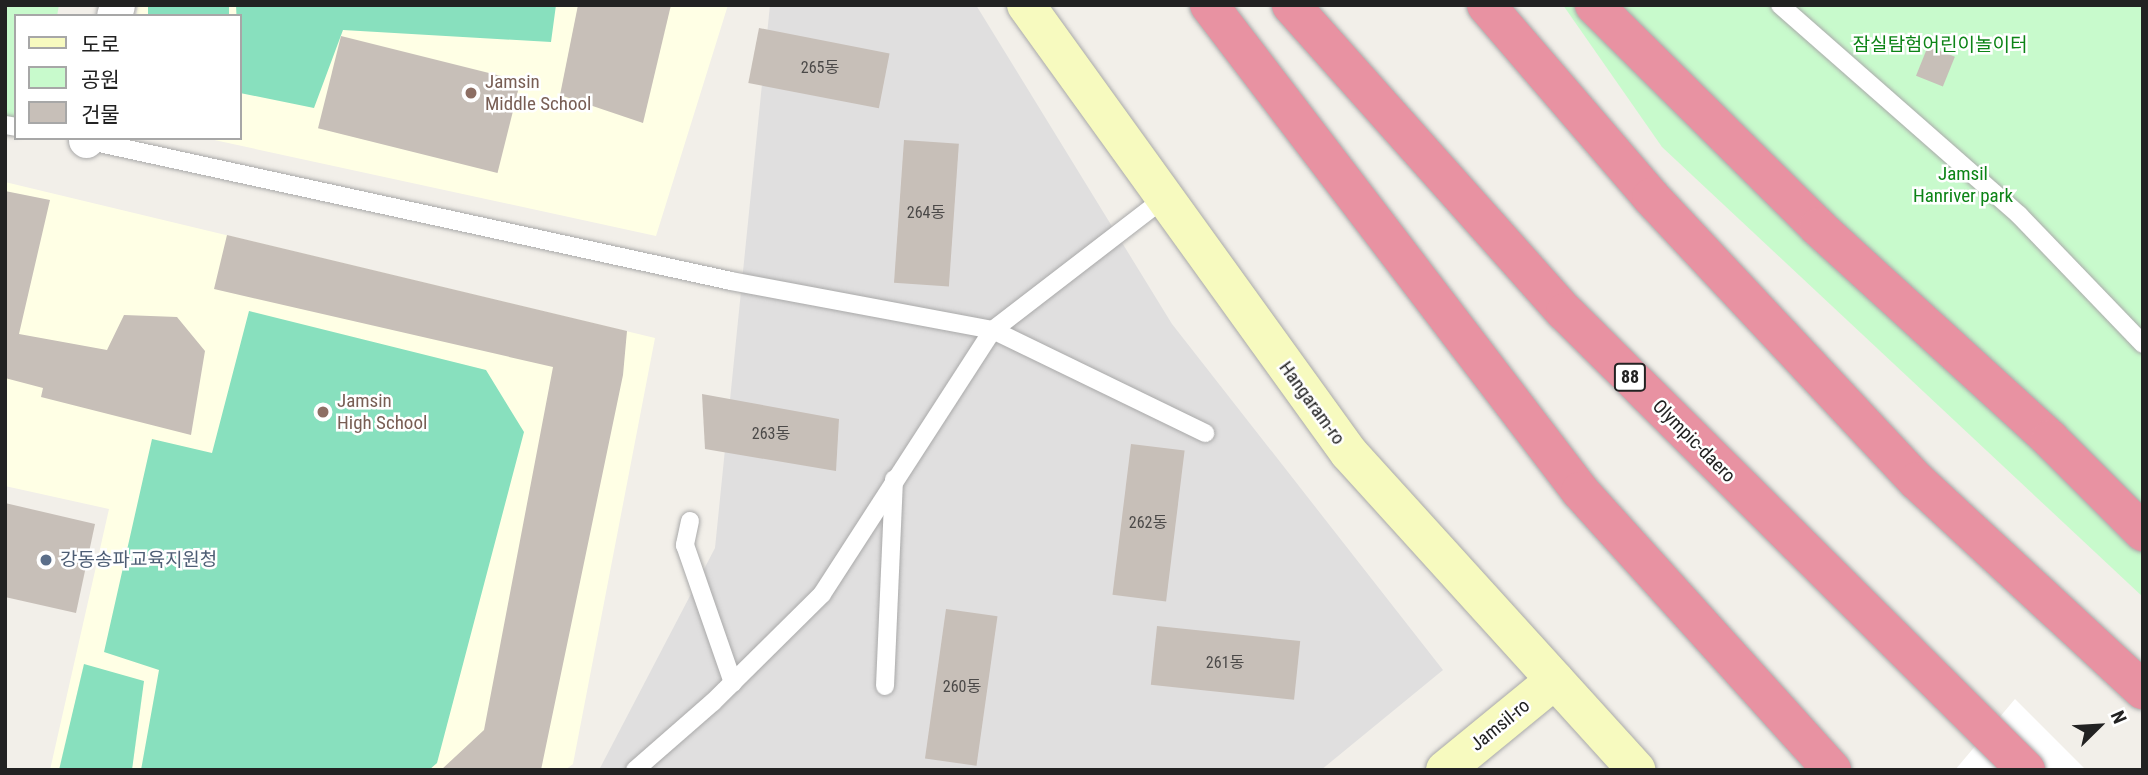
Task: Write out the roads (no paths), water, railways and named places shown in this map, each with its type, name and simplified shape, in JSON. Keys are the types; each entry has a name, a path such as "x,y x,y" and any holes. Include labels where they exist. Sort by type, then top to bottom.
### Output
{"highway":[{"path":"1209,5 1580,491 1832,770"},
{"name":"Olympic-daero","path":"1292,5 1565,312 2026,770"},
{"path":"1486,5 1651,197 1917,481 2143,690"},
{"path":"1594,5 1818,227 2050,439 2143,532"}],"street":[{"name":"Hangaram-ro","path":"1026,5 1349,453 1636,770"},
{"name":"Jamsil-ro","path":"1445,770 1555,680"}],"lane":[{"path":"1780,5 2019,215 2143,344"},
{"path":"88,140 731,281 993,330 1205,433"},
{"path":"635,770 733,683 822,594 993,330 1163,198"},
{"path":"885,685 894,479"},
{"path":"690,521 685,545 733,683"}],"place":[{"name":"Jamsin Middle School","path":"471,93"},
{"name":"Jamsin High School","path":"323,412"},
{"name":"강동송파교육지원청","path":"46,560"}],"park label":[{"name":"잠실탐험어린이놀이터","path":"1940,45"},
{"name":"Jamsil Hanriver park","path":"1963,185"}]}
